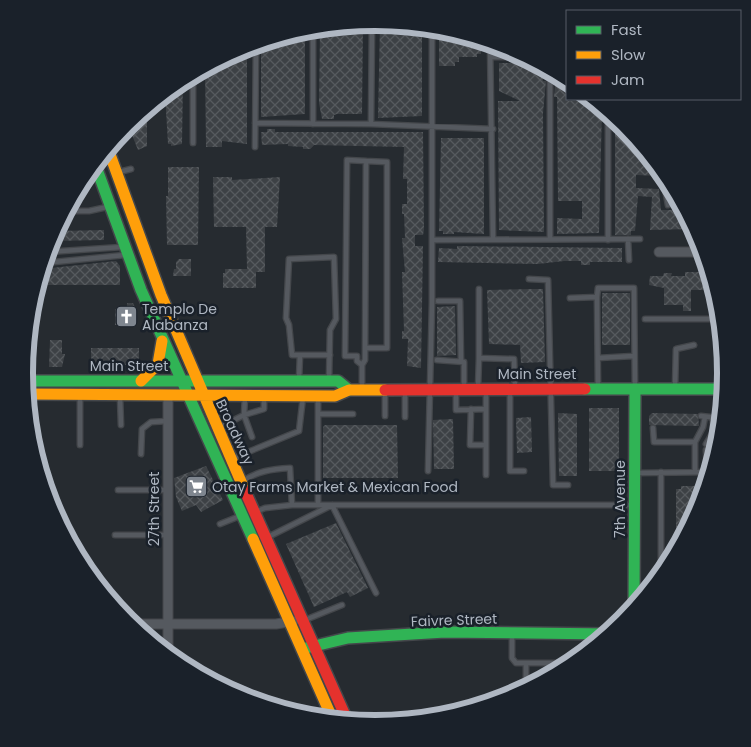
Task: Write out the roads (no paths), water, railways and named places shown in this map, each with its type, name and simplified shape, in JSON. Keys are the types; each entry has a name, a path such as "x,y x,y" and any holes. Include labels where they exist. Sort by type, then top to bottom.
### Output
{"main road":[{"name":"Broadway","path":"110,157 155,284 201,395 345,714"},
{"name":"Broadway","path":"98,173 125,251 162,340 182,380 330,713"},
{"path":"141,381 159,365 162,354 162,340"},
{"name":"Main Street","path":"33,381 338,381 350,390"},
{"name":"7th Avenue","path":"634,598 635,389"},
{"name":"Main Street","path":"34,396 334,396 350,390 717,389"},
{"name":"Faivre Street","path":"302,650 314,645 348,638 405,636 445,632 598,634"}],"street":[{"path":"659,252 696,252"},
{"name":"27th Street","path":"167,645 168,396"},
{"path":"141,623 276,624 303,619"}],"lane":[{"path":"371,124 372,31"},
{"path":"428,471 432,240 432,36"},
{"path":"313,37 313,124"},
{"path":"491,51 493,239"},
{"path":"255,147 256,53"},
{"path":"491,57 506,57"},
{"path":"550,79 550,239"},
{"path":"193,84 193,142"},
{"path":"608,122 608,240"},
{"path":"255,123 371,124 493,129"},
{"path":"362,365 357,361 357,356 345,356 347,160 387,162 387,348 365,348"},
{"path":"362,390 362,365 365,360 366,161"},
{"path":"115,172 132,169"},
{"path":"665,192 668,205"},
{"path":"74,211 89,211 109,206"},
{"path":"628,239 629,260"},
{"path":"432,240 640,239"},
{"path":"55,252 125,251"},
{"path":"52,261 125,251"},
{"path":"329,381 330,355 330,330 336,319 334,257 288,258 286,318 289,326 292,355 330,355"},
{"path":"529,279 548,280 549,389 553,485 568,485"},
{"path":"598,389 598,288 634,288 633,356 635,389"},
{"path":"479,289 479,358 486,409 486,475"},
{"path":"570,298 597,297"},
{"path":"438,301 460,301 461,362 464,362 456,410 486,409"},
{"path":"645,318 713,320"},
{"path":"675,389 676,350 694,345"},
{"path":"299,380 300,355"},
{"path":"598,358 633,356"},
{"path":"479,358 514,358 510,471 524,471"},
{"path":"437,360 461,362"},
{"path":"385,390 385,416"},
{"path":"405,390 405,417"},
{"path":"80,395 80,445"},
{"path":"245,395 244,415 252,437"},
{"path":"120,396 121,425"},
{"path":"217,429 244,415 264,409 264,396"},
{"path":"230,459 299,431 303,396"},
{"path":"318,396 318,505"},
{"path":"472,409 470,445 486,445"},
{"path":"318,414 353,414"},
{"path":"695,472 695,442 704,427 703,416 713,420 714,426"},
{"path":"141,454 142,429 151,422 168,421"},
{"path":"653,428 654,442 695,442"},
{"path":"707,457 706,447 712,436"},
{"path":"241,482 249,477 272,469 290,468 292,505"},
{"path":"660,564 661,472"},
{"path":"635,473 703,472"},
{"path":"118,490 167,490"},
{"path":"220,524 265,508 292,505 635,505"},
{"path":"266,538 332,505"},
{"path":"332,505 376,593"},
{"path":"116,535 167,535"},
{"path":"303,619 342,605"},
{"path":"512,633 512,658 516,663 558,663"},
{"path":"526,663 526,680"}],"place":[{"name":"Templo De Alabanza","path":"126,317"},
{"name":"Otay Farms Market & Mexican Food","path":"196,487"}]}
